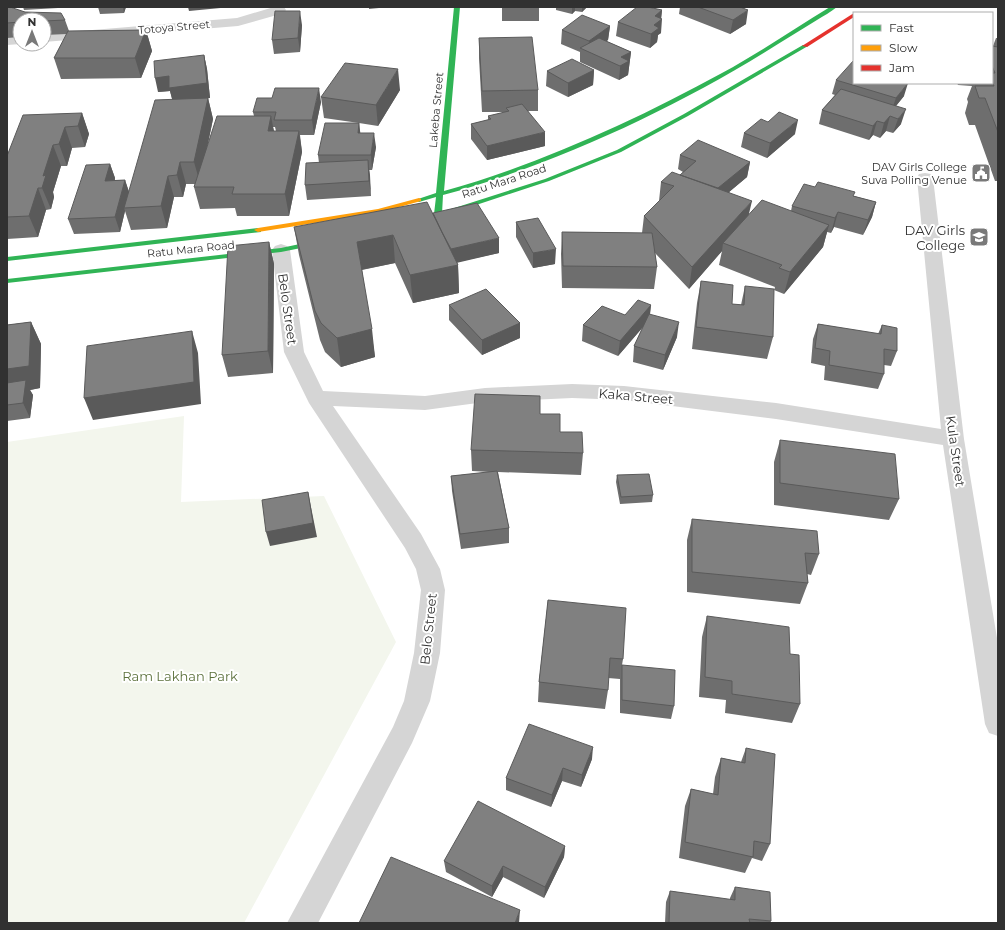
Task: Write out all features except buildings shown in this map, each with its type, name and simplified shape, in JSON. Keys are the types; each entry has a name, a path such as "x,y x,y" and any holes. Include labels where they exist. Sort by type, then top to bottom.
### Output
{"main road":[{"name":"Lakeba Street","path":"434,215 440,195 457,7"},
{"name":"Ratu Mara Road","path":"7,281 278,239 440,195 517,170 581,146 724,74 834,7"},
{"name":"Ratu Mara Road","path":"434,215 499,197 547,180 619,151 686,115 812,42 853,15"},
{"name":"Ratu Mara Road","path":"7,259 278,239 341,237"}],"street":[{"name":"Totoya Street","path":"52,37 238,22 279,10"},
{"name":"Kula Street","path":"925,178 953,439 998,724"},
{"name":"Belo Street","path":"278,239 294,352 316,398 413,541 428,569 433,590 427,653 417,701 403,734 302,923"},
{"name":"Kaka Street","path":"316,398 425,403 485,395 572,391 624,393 776,411 953,439"}],"green space":[{"name":"Ram Lakhan Park","path":"184,416 181,502 324,496 396,642 244,923 7,923 7,442"}],"traffic: fast":[{"path":"438,214 457,7"},
{"path":"419,200 459,189 537,162 612,130 723,75 834,7"},
{"path":"449,211 547,180 619,151 686,115 805,46"},
{"path":"7,259 258,230"},
{"path":"7,281 281,250 328,240"}],"traffic: slow":[{"path":"258,230 378,211 419,200"}],"traffic: jam":[{"path":"805,46 853,16"}],"place":[{"name":"DAV Girls College Suva Polling Venue","path":"981,173"},
{"name":"DAV Girls College","path":"979,237"}]}
